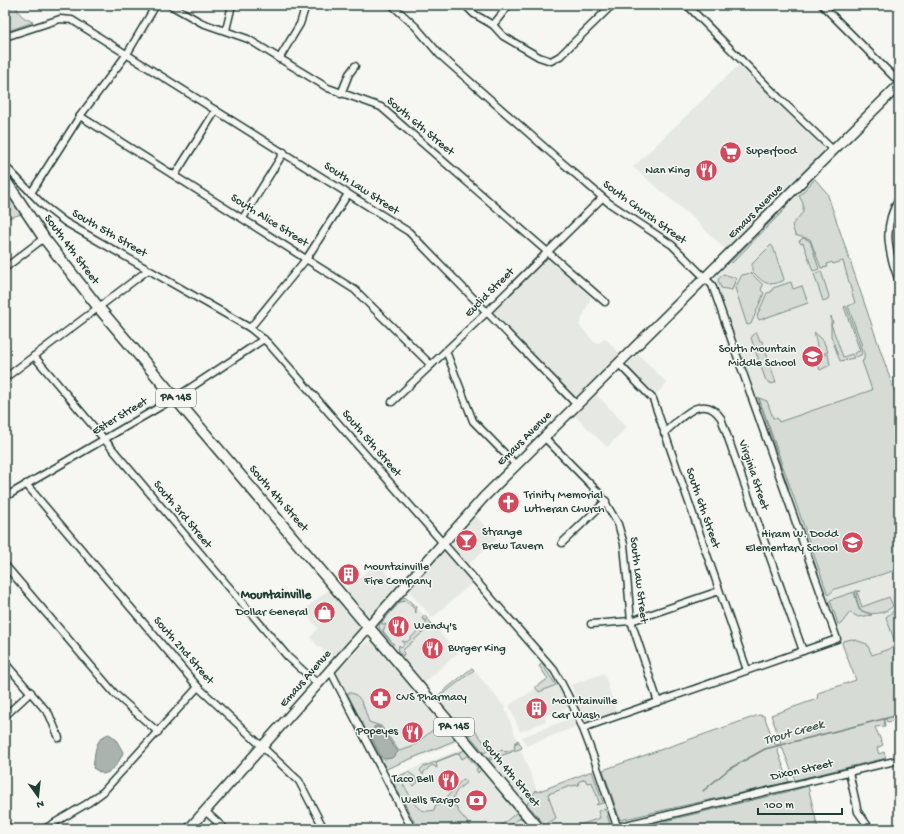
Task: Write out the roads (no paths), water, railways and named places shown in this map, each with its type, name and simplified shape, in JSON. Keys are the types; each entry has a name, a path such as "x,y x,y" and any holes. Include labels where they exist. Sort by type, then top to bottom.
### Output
{"main road":[{"name":"Emaus Avenue","path":"189,829 484,497 706,279 899,86"},
{"name":"South 4th Street","path":"5,180 44,238 99,308 539,829"}],"street":[{"path":"31,193 80,116 127,54 156,5"},
{"name":"South 6th Street","path":"170,5 202,23 226,30 248,39 315,82 341,94 381,107 605,302"},
{"path":"226,30 232,5"},
{"path":"279,59 300,24 306,5"},
{"name":"South Church Street","path":"392,5 416,27 440,55 602,198 623,214 668,242 712,284 837,639 803,651"},
{"path":"465,5 474,14 493,25 503,36 539,57 551,61 555,60 612,5"},
{"path":"493,25 508,5"},
{"path":"687,5 834,151"},
{"path":"822,5 899,82"},
{"name":"South Law Street","path":"5,37 65,18 72,20 409,232 577,405"},
{"path":"341,94 349,74 355,66"},
{"path":"175,175 216,110"},
{"name":"South Alice Street","path":"80,116 359,292 431,365"},
{"path":"243,218 284,152"},
{"name":"South 5th Street","path":"5,166 43,205 65,222 250,328 264,339 554,670 572,701 583,728 618,828"},
{"path":"250,328 307,258 348,194"},
{"name":"Euclid Street","path":"392,402 487,312 602,198"},
{"path":"899,199 890,219 888,240 891,260 899,281"},
{"path":"5,268 44,238"},
{"path":"5,378 148,270"},
{"name":"Ester Street","path":"5,497 175,398 264,339"},
{"path":"446,351 473,421 516,465"},
{"name":"South 3rd Street","path":"34,356 288,657 318,684"},
{"name":"South 6th Street","path":"619,364 653,399 747,670"},
{"name":"Virginia Street","path":"664,433 688,412 698,407 712,409 721,418 803,651"},
{"name":"South Law Street","path":"544,437 606,501 618,524 623,543 631,622 658,702"},
{"name":"South 2nd Street","path":"26,484 198,688 263,746 299,781 324,829"},
{"path":"562,543 606,501"},
{"path":"5,566 115,694 158,732"},
{"path":"591,624 631,622 719,591"},
{"path":"583,728 803,651"},
{"path":"5,663 49,714 59,738"},
{"path":"330,670 412,829"},
{"path":"44,829 88,803 103,792 198,688"},
{"path":"5,716 31,692"},
{"name":"Dixon Street","path":"618,828 899,760"},
{"path":"849,772 858,810 862,819 870,829"},
{"path":"205,811 225,829"},
{"path":"5,825 7,829"}],"waterway":[{"name":"Trout Creek","path":"703,791 729,769 765,749 899,715"}],"place":[{"name":"Superfood","path":"731,152"},
{"name":"Nan King","path":"706,171"},
{"name":"South Mountain Middle School","path":"812,357"},
{"name":"Trinity Memorial Lutheran Church","path":"509,503"},
{"name":"Strange Brew Tavern","path":"467,540"},
{"name":"Hiram W. Dodd Elementary School","path":"853,542"},
{"name":"Mountainville Fire Company","path":"349,575"},
{"name":"Dollar General","path":"324,613"},
{"name":"Wendy's","path":"399,627"},
{"name":"Burger King","path":"432,649"},
{"name":"CVS Pharmacy","path":"380,698"},
{"name":"Mountainville Car Wash","path":"536,709"},
{"name":"Popeyes","path":"413,732"},
{"name":"Taco Bell","path":"449,780"},
{"name":"Wells Fargo","path":"476,801"}],"district":[{"name":"Mountainville","path":"276,595"}]}
